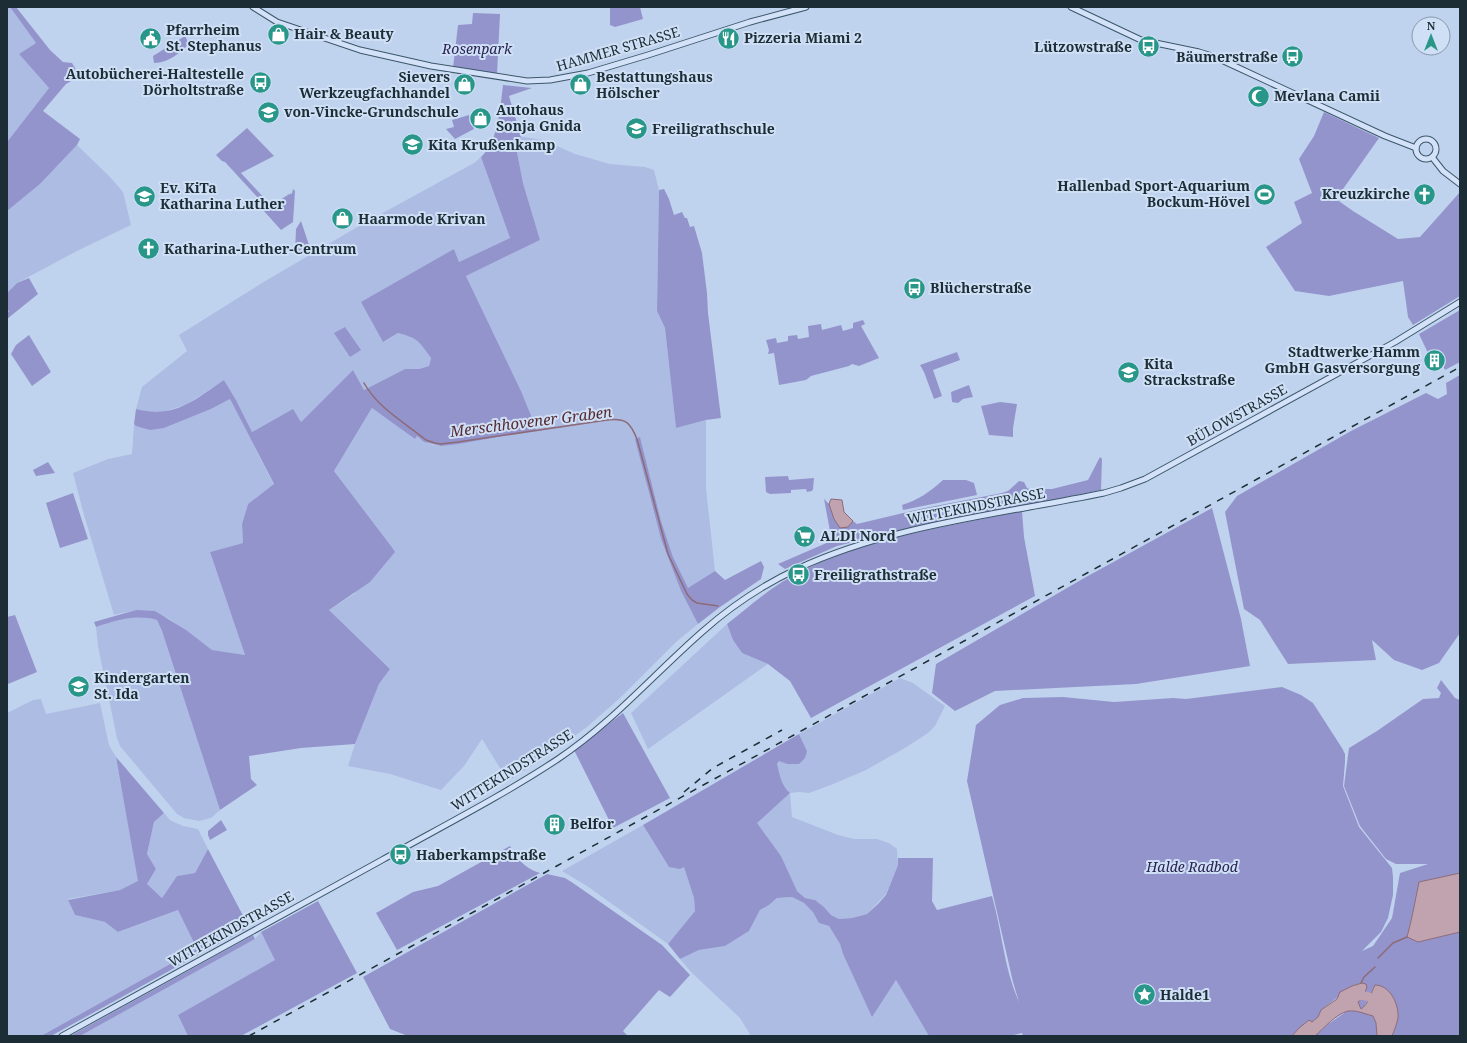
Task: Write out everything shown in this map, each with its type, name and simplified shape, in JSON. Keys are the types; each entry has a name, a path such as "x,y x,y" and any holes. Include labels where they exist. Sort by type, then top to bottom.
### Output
{"main road":[{"name":"HAMMER STRASSE","path":"253,7 277,22 360,50 430,66 527,81 550,80 588,73 744,24 806,7"},
{"path":"1071,7 1141,40 1199,52 1215,57 1385,136 1416,148"},
{"path":"1421,140 1432,140 1435,144 1436,150 1432,157 1425,159 1420,157 1417,153 1416,148 1421,140"},
{"path":"1432,157 1443,171 1460,184"},
{"name":"BÜLOWSTRASSE","path":"1104,493 1127,486 1157,473 1395,342 1460,302"},
{"name":"WITTEKINDSTRASSE","path":"62,1036 455,820 544,768 595,732 700,634 724,614 759,590 789,573 828,556 894,536 954,522 1104,493"}],"shaded area":[{"path":"10,7 36,43 19,54 49,88 7,142 7,9"},
{"path":"517,136 543,140 575,154 610,164 645,167 654,170 659,190 657,311 665,328 676,428 706,420 706,488 715,571 688,589 673,557 661,521 640,438 647,486 661,539 681,591 698,624 676,642 620,698 587,727 541,760 508,781 482,739 464,766 441,790 390,774 348,766 355,744 379,684 390,669 329,610 354,594 391,546 334,471 373,407 415,439 417,436 424,442 441,446 535,426 521,391 466,276 540,240 523,183 514,137"},
{"path":"77,145 110,177 123,192 131,225 77,251 17,283 7,293 7,211 40,184"},
{"path":"481,157 510,238 459,262 454,249 384,342 398,333 411,336 419,340 431,358 429,366 419,369 405,369 364,390 353,370 301,422 293,410 252,432 224,380 186,405 162,412 136,409 142,387 187,351 179,335 262,283 359,226 474,163"},
{"path":"230,399 274,485 248,504 242,524 243,543 210,552 245,655 212,650 168,618 136,610 114,615 73,473 108,459 132,454 134,424 136,426 164,428 211,409"},
{"path":"831,499 842,500 844,512 853,521 848,527 840,528 834,519 829,504"},
{"path":"143,617 157,620 162,631 220,810 211,818 199,821 184,818 177,814 120,746 117,738 98,646 96,627 123,618"},
{"path":"727,624 733,640 742,653 768,664 648,749 631,713"},
{"path":"900,678 913,683 945,706 935,726 928,733 866,770 809,793 790,793 785,788 781,780 777,764 779,761 787,764 807,751 799,734"},
{"path":"41,699 46,714 100,703 109,745 116,757 139,881 120,890 68,899 75,915 105,922 119,932 178,910 197,949 41,1036 7,1036 7,713 33,700"},
{"path":"790,793 792,817 838,835 854,839 877,839 889,843 897,849 898,865 886,894 867,914 852,918 839,919 831,915 815,900 805,898 795,889 781,856 756,823"},
{"path":"164,813 170,820 183,826 198,829 208,849 195,873 177,876 162,898 147,884 156,869 147,854 154,822"},
{"path":"643,825 669,867 684,866 694,898 695,911 668,944 587,886 562,871"},
{"path":"1460,873 1460,932 1418,942 1407,937 1419,882"},
{"path":"792,897 804,903 814,912 819,923 829,926 840,944 843,954 872,1016 896,980 929,1036 751,1036 740,1018 692,973 680,959 699,950 725,946 749,931 760,910 777,898"},
{"path":"261,932 276,960 178,1015 188,1036 80,1036 255,939"},
{"path":"1362,983 1366,984 1367,987 1363,998 1358,1002 1361,1009 1367,1002 1375,985 1385,988 1395,1001 1398,1018 1392,1036 1377,1036 1376,1023 1373,1016 1348,1011 1339,1015 1315,1036 1292,1036 1309,1020 1312,1022 1318,1017 1321,1010 1337,999 1340,992"}],"green space":[{"path":"10,7 16,7 50,50 63,62 72,63 80,76 66,84 43,111 80,139 77,145 40,184 7,211 7,142 49,88 19,54 36,43"},
{"path":"610,7 640,7 643,19 615,27 610,25"},
{"name":"Rosenpark","path":"473,13 500,14 497,75 453,68 458,25 472,24"},
{"path":"185,36 189,44 181,51 169,59 159,63 154,63 153,56"},
{"path":"503,85 532,88 509,96 521,137 514,137 523,183 540,240 466,276 521,391 536,430 441,446 424,442 417,436 415,439 372,408 334,471 395,552 370,582 329,610 390,669 379,684 355,744 301,748 249,756 251,779 257,785 220,810 162,631 157,620 149,618 133,618 119,620 96,627 94,622 136,610 155,611 186,630 212,650 245,655 210,552 243,543 242,524 248,504 274,484 230,399 211,409 164,428 150,430 134,424 136,409 162,412 183,406 224,380 252,432 293,409 301,422 353,370 364,390 405,369 419,369 429,366 431,358 418,341 398,333 383,342 361,302 454,249 459,262 510,238 481,157 492,142 495,133 498,123"},
{"path":"1324,112 1379,138 1336,199 1398,239 1420,237 1460,192 1460,296 1413,325 1408,317 1403,281 1329,296 1295,291 1266,247 1302,223 1294,202 1312,193 1299,159 1314,136"},
{"path":"469,115 474,129 455,139 446,129 454,127 452,120"},
{"path":"247,128 274,156 241,173 267,201 260,200 225,162 216,155"},
{"path":"293,189 295,191 293,222 281,230 263,210 275,203 278,198 277,200 279,201 288,194 292,194"},
{"path":"664,189 674,215 682,212 685,218 687,218 690,227 694,226 702,253 721,418 706,420 676,428 665,328 657,311 659,190"},
{"path":"301,221 309,245 295,253 296,229"},
{"path":"29,278 38,294 7,319 7,313 9,311 7,309 7,293 17,283"},
{"path":"1460,310 1460,362 1445,370 1436,350 1428,353 1419,334"},
{"path":"863,320 865,324 861,326 879,358 859,366 852,364 811,376 806,380 779,385 774,353 768,354 769,350 766,340 776,338 777,343 788,341 788,336 797,335 798,339 809,337 808,326 821,324 822,330 841,325 843,331 853,328 853,323"},
{"path":"345,327 361,350 350,357 334,333"},
{"path":"29,335 51,372 32,386 11,354 16,345"},
{"path":"957,352 960,360 933,370 942,396 934,399 920,365"},
{"path":"1460,375 1460,633 1439,663 1422,670 1394,660 1372,640 1376,660 1288,664 1260,620 1244,609 1225,512 1237,496 1351,431 1426,393 1438,399 1447,394 1446,383"},
{"path":"969,385 973,397 963,399 958,403 952,402 951,392"},
{"path":"1000,402 1017,404 1013,437 989,435 981,406"},
{"path":"640,437 661,521 673,557 688,588 715,571 725,580 761,561 764,567 761,579 698,624 681,591 661,539 635,439"},
{"path":"1100,457 1102,459 1101,490 1043,502 1041,489 1052,489 1088,480"},
{"path":"48,462 55,473 36,476 33,470"},
{"path":"788,476 789,480 814,478 812,491 807,492 806,489 791,490 791,493 770,494 766,492 765,477"},
{"path":"943,480 966,480 974,483 977,495 903,510 902,505 924,495"},
{"path":"1019,481 1024,482 1027,488 1037,492 1039,503 934,523 837,546 785,569 778,564 838,538 830,531 824,499 829,504 834,519 848,527 853,521 857,524 920,509 1002,493 1008,491"},
{"path":"73,493 88,539 60,548 46,503"},
{"path":"1212,508 1241,619 1250,666 1136,684 995,691 955,711 932,693 936,664 1086,577"},
{"path":"1022,511 1024,537 1035,596 811,718 790,681 768,664 742,653 733,640 727,624 782,582 810,567 839,555 899,537"},
{"path":"15,615 37,672 8,684 7,617"},
{"name":"Halde Radbod","path":"1441,680 1455,698 1460,700 1460,873 1419,882 1407,937 1418,942 1460,932 1460,1036 1392,1036 1394,1031 1375,985 1364,1007 1361,1009 1358,1002 1360,1000 1362,983 1352,986 1321,1010 1318,1017 1312,1022 1299,1028 1292,1036 1023,1036 1022,1033 1009,1036 929,1036 896,980 872,1017 843,954 840,944 829,926 819,923 813,912 804,903 792,897 777,898 760,910 749,931 725,946 699,950 680,959 668,944 695,911 694,898 684,867 680,869 669,867 643,825 799,734 807,751 805,758 799,764 787,764 779,761 777,764 783,783 790,793 757,823 781,856 797,891 805,898 815,900 831,915 839,919 852,918 867,914 886,895 898,865 898,858 933,858 932,901 937,910 992,896 1010,976 1019,1002 1013,982 967,781 976,725 1000,705 1023,698 1063,697 1114,702 1173,698 1186,699 1282,687 1301,695 1313,703 1342,748 1345,754 1343,786 1359,827 1392,868 1393,895 1388,918 1381,932 1362,951 1373,946 1392,918 1400,873 1428,864 1396,864 1386,859 1360,826 1344,786 1349,748 1377,731 1423,699 1439,698 1441,693 1437,688"},
{"path":"623,713 670,798 613,828 574,750"},
{"path":"116,757 164,813 154,822 147,854 156,869 147,884 162,898 177,876 195,873 208,849 249,927 51,1036 41,1036 197,949 178,910 118,932 105,922 75,915 68,900 120,890 138,881"},
{"path":"221,820 227,830 210,840 208,831"},
{"path":"510,846 522,863 530,869 540,873 397,950 376,913 413,892 438,886"},
{"path":"547,874 565,878 662,945 690,975 670,997 659,990 623,1031 628,1036 408,1036 390,1029 363,977"},
{"path":"318,901 357,973 241,1036 188,1036 178,1015 275,960 261,932"},
{"path":"253,935 255,939 80,1036 70,1036"},
{"path":"1347,1011 1359,1011 1373,1016 1376,1023 1377,1036 1315,1036 1327,1025"}],"waterway":[{"name":"Merschhovener Graben","path":"364,383 376,400 392,414 426,440 441,444 607,420 619,420 626,422 632,429 637,439 668,554 687,594 697,603 718,606"},
{"path":"1378,958 1393,943 1407,937"},
{"path":"1361,983 1364,977 1375,967"},
{"path":"1353,998 1367,996 1379,1003"}],"railway":[{"path":"249,1036 1460,367"},
{"path":"684,792 713,768 782,730"}],"place":[{"name":"Hair & Beauty","path":"279,34"},
{"name":"Pfarrheim St. Stephanus","path":"150,38"},
{"name":"Pizzeria Miami 2","path":"728,38"},
{"name":"Lützowstraße","path":"1148,47"},
{"name":"Bäumerstraße","path":"1293,57"},
{"name":"Autobücherei-Haltestelle Dörholtstraße","path":"260,82"},
{"name":"Sievers Werkzeugfachhandel","path":"465,85"},
{"name":"Bestattungshaus Hölscher","path":"580,85"},
{"name":"Mevlana Camii","path":"1259,96"},
{"name":"von-Vincke-Grundschule","path":"269,112"},
{"name":"Autohaus Sonja Gnida","path":"480,118"},
{"name":"Freiligrathschule","path":"637,129"},
{"name":"Kita Krußenkamp","path":"412,145"},
{"name":"Hallenbad Sport-Aquarium Bockum-Hövel","path":"1265,194"},
{"name":"Kreuzkirche","path":"1425,194"},
{"name":"Ev. KiTa Katharina Luther","path":"144,196"},
{"name":"Haarmode Krivan","path":"342,219"},
{"name":"Katharina-Luther-Centrum","path":"148,249"},
{"name":"Blücherstraße","path":"914,288"},
{"name":"Stadtwerke Hamm GmbH Gasversorgung","path":"1435,360"},
{"name":"Kita Strackstraße","path":"1128,372"},
{"name":"ALDI Nord","path":"805,536"},
{"name":"Freiligrathstraße","path":"798,575"},
{"name":"Kindergarten St. Ida","path":"79,686"},
{"name":"Belfor","path":"554,824"},
{"name":"Haberkampstraße","path":"401,855"},
{"name":"Halde1","path":"1144,995"}]}
